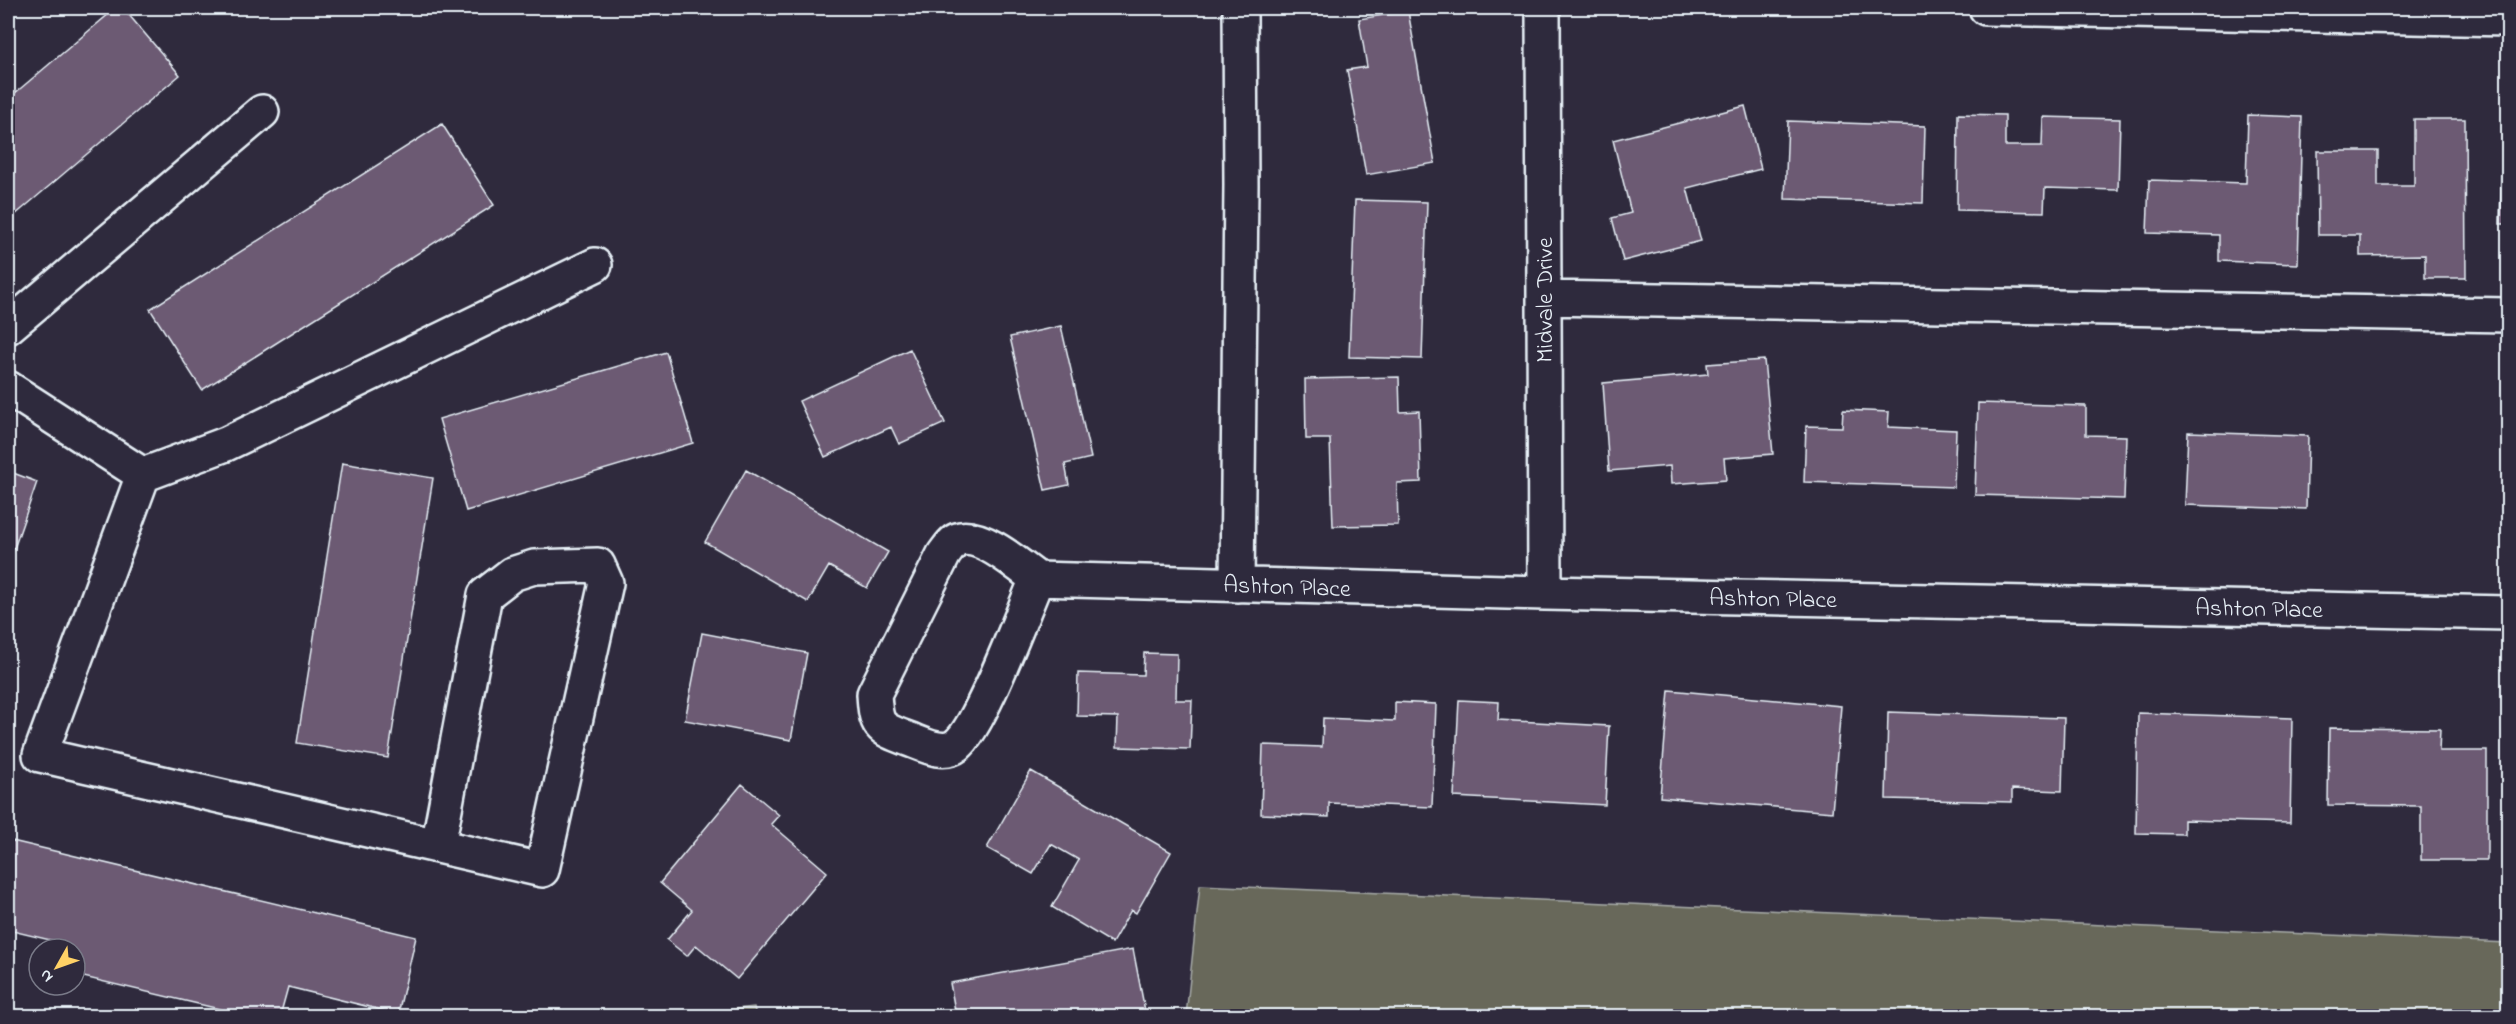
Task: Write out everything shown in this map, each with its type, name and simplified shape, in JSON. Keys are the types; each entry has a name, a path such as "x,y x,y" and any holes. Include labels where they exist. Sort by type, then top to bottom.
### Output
{"street":[{"path":"1237,585 1241,185 1240,8"},
{"name":"Midvale Drive","path":"1543,8 1545,593"},
{"path":"1986,8 2508,19"},
{"path":"8,327 262,112"},
{"path":"438,846 485,595 512,574 534,567 598,565 606,583 542,870 40,755 142,475 226,444 595,265"},
{"path":"1544,298 2508,315"},
{"path":"8,388 142,475"},
{"path":"969,537 1004,554 1037,579 974,722 956,746 945,750 933,748 884,730 875,720 874,694 944,554 955,541 969,537"},
{"name":"Ashton Place","path":"1037,579 1545,593 2508,613"}],"green space":[{"path":"1200,885 2508,943 2508,1016 1186,1016"},
{"path":"754,1007 756,1016 673,1016"}],"building":[{"path":"116,8 123,8 180,75 8,221 8,99"},
{"path":"1408,11 1435,163 1366,175 1347,70 1367,67 1359,19"},
{"path":"1745,106 1761,169 1687,188 1701,241 1623,261 1612,218 1631,213 1613,140"},
{"path":"1958,114 2005,115 2005,146 2042,146 2043,117 2120,119 2118,190 2045,188 2044,212 1957,210"},
{"path":"2248,115 2302,117 2298,264 2219,261 2219,235 2147,233 2149,180 2246,183"},
{"path":"2414,119 2465,119 2466,278 2425,278 2425,255 2360,256 2360,235 2318,235 2317,151 2378,151 2378,186 2414,186"},
{"path":"1788,121 1925,126 1923,203 1785,199"},
{"path":"442,124 494,205 202,390 150,309"},
{"path":"2502,154 2508,154 2508,224 2500,224"},
{"path":"1355,200 1427,202 1422,359 1349,357"},
{"path":"1061,326 1091,458 1065,464 1069,485 1045,490 1010,337"},
{"path":"910,349 945,423 899,444 891,427 825,457 799,401"},
{"path":"666,352 693,443 466,511 439,419"},
{"path":"1764,360 1773,454 1724,458 1726,480 1671,484 1670,466 1609,471 1603,383 1708,374 1707,364"},
{"path":"1399,377 1400,412 1419,411 1421,482 1397,483 1398,525 1333,526 1330,439 1306,439 1305,379"},
{"path":"1978,403 2086,406 2086,435 2126,436 2124,499 1975,495"},
{"path":"1843,410 1889,412 1888,427 1956,430 1954,487 1804,482 1806,426 1842,427"},
{"path":"2188,432 2308,436 2306,509 2185,505"},
{"path":"342,463 433,478 388,758 297,743"},
{"path":"746,470 888,552 867,588 829,566 808,602 705,542"},
{"path":"8,471 37,482 8,566"},
{"path":"702,633 807,653 791,740 685,720"},
{"path":"1144,653 1177,654 1176,700 1192,700 1190,749 1117,747 1118,717 1077,716 1078,673 1143,675"},
{"path":"1669,690 1841,706 1832,812 1660,797"},
{"path":"1459,700 1499,702 1498,720 1609,726 1605,805 1454,797"},
{"path":"1395,702 1436,704 1432,807 1329,803 1329,817 1261,814 1263,745 1322,747 1323,718 1395,721"},
{"path":"1888,712 2064,718 2062,791 2012,789 2012,802 1886,799"},
{"path":"2138,713 2292,718 2290,823 2184,820 2184,834 2136,833"},
{"path":"2329,728 2440,729 2439,751 2487,751 2487,860 2421,860 2421,806 2328,805"},
{"path":"1031,771 1171,852 1136,913 1131,910 1112,943 1052,907 1079,860 1051,844 1033,874 987,848"},
{"path":"742,784 779,815 771,824 827,872 737,979 696,945 687,956 667,940 692,910 660,883"},
{"path":"8,840 416,937 398,1014 288,987 280,1016 249,1016 87,978 87,937 38,937 8,930"},
{"path":"1133,949 1146,1016 956,1016 950,983"}]}
